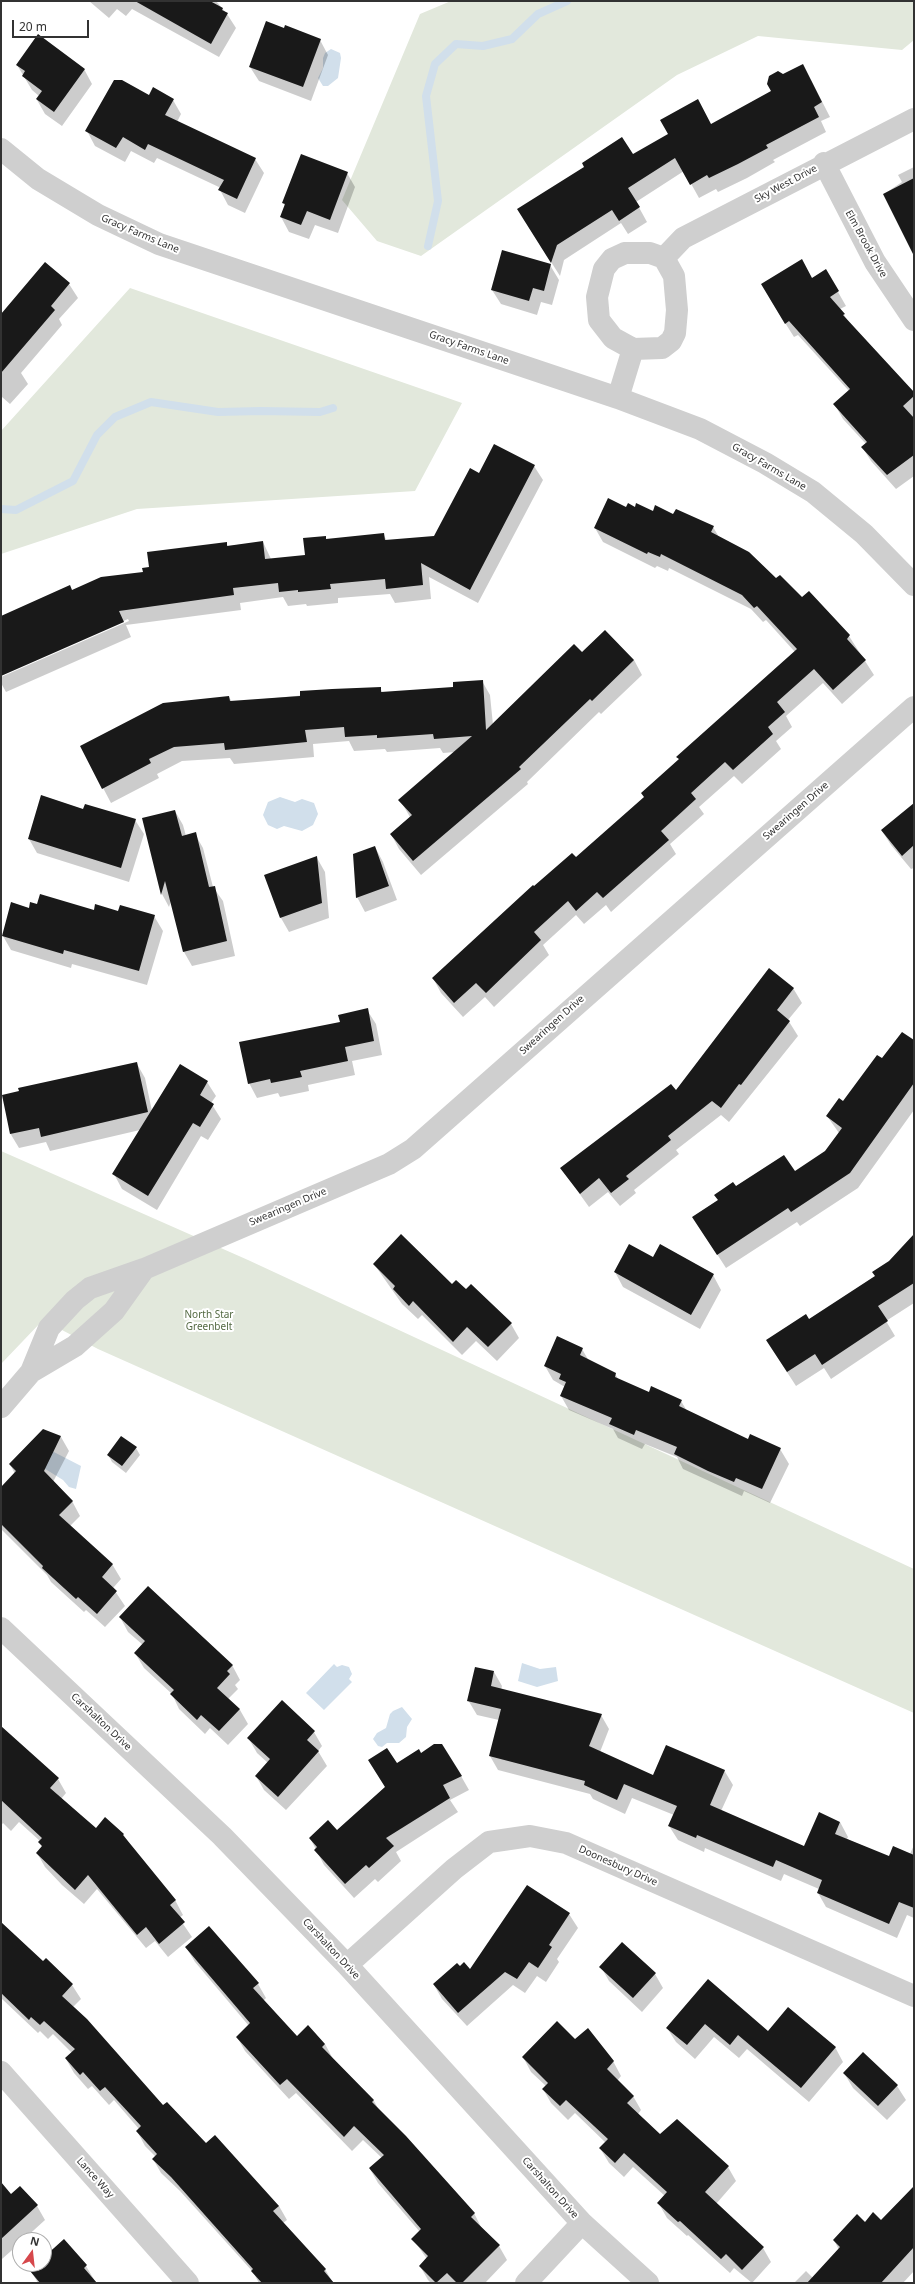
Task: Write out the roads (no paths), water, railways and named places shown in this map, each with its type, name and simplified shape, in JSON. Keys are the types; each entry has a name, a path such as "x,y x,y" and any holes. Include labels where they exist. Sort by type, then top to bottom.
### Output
{"street":[{"name":"Sky West Drive","path":"664,258 683,238 824,163 914,119"},
{"name":"Gracy Farms Lane","path":"1,149 38,179 98,215 159,244 618,398 700,429 766,463 812,492 864,534 914,585"},
{"name":"Elm Brook Drive","path":"824,163 875,262 914,320"},
{"path":"625,253 650,253 664,258 674,276 677,310 675,333 670,341 662,348 633,349 613,338 599,320 597,297 604,269 612,259 625,253"},
{"path":"618,398 633,349"},
{"name":"Swearingen Drive","path":"1,1407 31,1372 49,1328 75,1300 90,1288 144,1269 390,1164 413,1149 914,707"},
{"name":"Swearingen Drive","path":"31,1372 75,1346 114,1311 144,1269"},
{"name":"Carshalton Drive","path":"1,1628 222,1836 347,1965 582,2223 648,2283"},
{"name":"Doonesbury Drive","path":"347,1965 454,1868 489,1842 530,1836 566,1843 914,1996"},
{"name":"Lance Way","path":"1,2072 188,2283"},
{"path":"526,2283 582,2223"}],"waterway":[{"path":"428,246 438,201 426,96 435,64 456,44 483,46 512,39 538,14 567,1"},
{"path":"1,509 16,510 73,481 97,435 115,417 151,402 218,412 320,412 333,408"}],"park label":[{"name":"North Star Greenbelt","path":"209,1320"}]}
